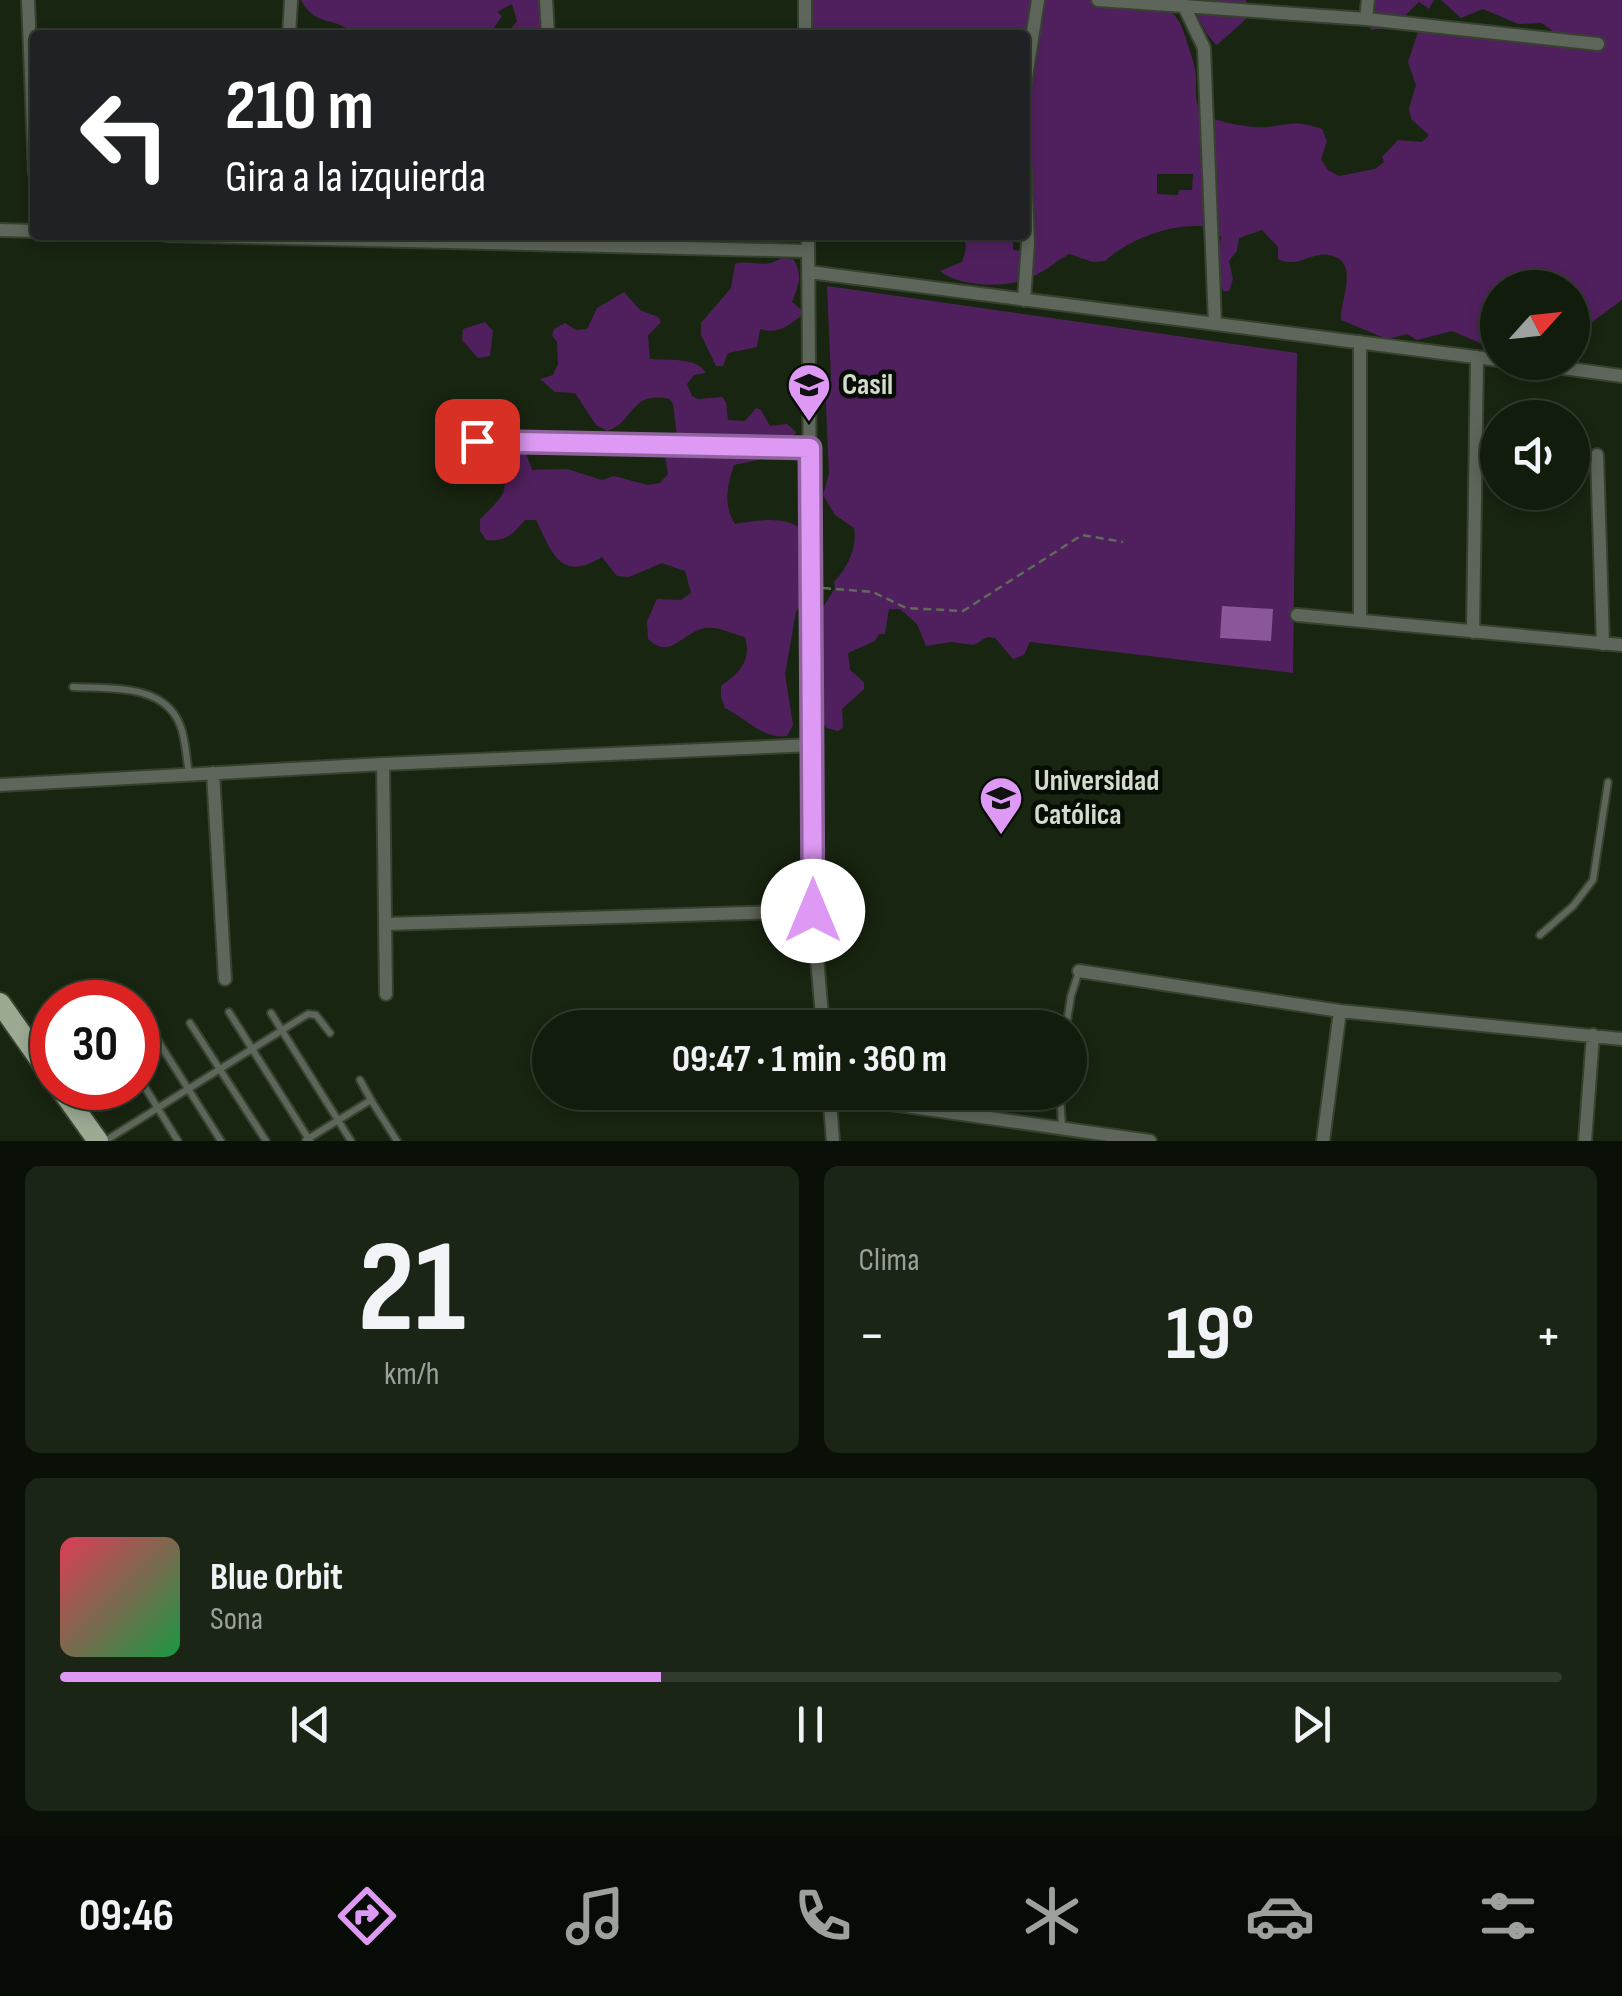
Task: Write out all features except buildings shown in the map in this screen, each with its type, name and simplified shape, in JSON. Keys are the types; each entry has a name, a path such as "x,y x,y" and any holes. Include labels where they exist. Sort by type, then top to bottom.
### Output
{"main road":[{"path":"0,1003 30,1046"},
{"path":"77,1110 102,1141"}],"street":[{"path":"28,0 30,49"},
{"path":"289,30 290,0"},
{"path":"546,0 548,30"},
{"path":"805,0 806,30"},
{"path":"1030,52 1038,0"},
{"path":"1098,0 1182,3 1598,44"},
{"path":"1366,20 1368,0"},
{"path":"1182,3 1204,48 1215,324"},
{"path":"0,230 30,232"},
{"path":"572,240 808,251"},
{"path":"808,240 813,911 821,1010"},
{"path":"1024,300 1028,240"},
{"path":"809,272 1480,357"},
{"path":"1360,342 1360,621"},
{"path":"1473,632 1477,357"},
{"path":"1590,372 1622,376"},
{"path":"1597,456 1603,644"},
{"path":"1297,615 1622,646"},
{"path":"0,785 812,746"},
{"path":"383,764 386,994"},
{"path":"213,773 225,979"},
{"path":"384,924 813,911"},
{"path":"1079,971 1340,1011 1622,1039"},
{"path":"1323,1141 1340,1011"},
{"path":"1585,1141 1592,1035"},
{"path":"830,1110 833,1141"},
{"path":"939,1110 1062,1128 1090,1137 1150,1141"}],"lane":[{"path":"477,441 810,448"},
{"path":"72,687 140,690 167,708 180,723 189,774"},
{"path":"1540,936 1593,880 1608,782"},
{"path":"1069,1010 1079,971"},
{"path":"229,1012 308,1140 371,1100"},
{"path":"271,1013 351,1141"},
{"path":"160,1107 314,1014 330,1033"},
{"path":"190,1023 266,1141"},
{"path":"160,1045 221,1141"},
{"path":"360,1080 396,1141"},
{"path":"102,1141 155,1110"},
{"path":"159,1110 178,1141"},
{"path":"1061,1110 1062,1128"}],"path":[{"path":"812,587 872,592 906,608 963,611 1082,535 1124,542"}],"shaded area":[{"path":"301,0 547,0 549,30 510,30 517,21 512,4 497,12 502,16 492,30 348,30 307,9"},
{"path":"801,0 1136,0 1167,10 1177,18 1185,35 1195,67 1197,103 1205,116 1253,127 1300,124 1322,129 1327,141 1321,159 1328,170 1339,176 1375,169 1398,140 1422,142 1429,135 1411,119 1409,108 1416,85 1408,62 1419,29 1430,24 1502,27 1550,42 1560,37 1542,23 1518,24 1483,9 1461,18 1441,0 1622,0 1622,300 1590,324 1590,270 1480,270 1480,343 1452,331 1417,340 1407,334 1387,339 1341,320 1347,274 1341,260 1325,255 1292,262 1278,259 1278,247 1262,230 1239,238 1237,251 1229,261 1233,279 1229,291 1223,291 1217,274 1221,237 1214,228 1200,226 1156,233 1105,261 1093,262 1069,254 1017,282 982,284 940,271 962,262 965,240 1013,240 1013,250 1022,251 1022,240 1030,240 1030,30 800,30","holes":["1157,174 1193,174 1192,190 1179,190 1178,195 1157,194"]},
{"path":"1188,0 1246,0 1246,19 1217,45"},
{"path":"1376,0 1434,0 1429,9 1419,2 1393,27 1371,30 1365,9"},
{"path":"793,259 796,265 799,280 792,302 805,313 778,330 760,329 757,347 728,353 723,366 716,366 701,335 701,323 731,288 735,264 769,263"},
{"path":"827,286 1297,353 1293,673 1030,642 1024,655 1013,659 995,638 987,637 974,645 951,642 926,646 917,624 900,609 889,609 885,634 848,653 850,670 864,682 864,689 842,709 843,727 838,731 827,728 816,714 819,681 815,620 850,557 855,535 854,528 835,515 823,495 829,474 825,383 831,377"},
{"path":"624,292 640,310 661,322 648,335 650,359 688,362 706,373 694,375 687,384 692,396 722,397 728,420 745,421 756,408 770,426 787,424 796,432 781,455 734,465 727,495 735,524 762,520 790,523 805,532 804,544 820,562 821,575 796,612 785,674 793,725 787,736 762,732 725,708 721,686 742,666 747,653 745,637 710,628 670,646 656,645 648,639 647,621 657,599 681,600 691,593 685,571 662,563 629,577 617,576 602,557 577,567 568,566 554,554 536,520 525,520 499,540 486,540 480,531 480,519 504,489 494,451 501,442 524,447 532,470 567,469 602,480 614,476 648,485 660,483 668,474 663,445 677,437 669,399 639,403 622,422 607,431 596,425 575,393 555,392 540,379 553,375 558,364 554,329 565,323 576,330 587,329 597,308"},
{"path":"485,322 493,331 490,356 478,358 462,340 463,329"},
{"path":"1222,606 1273,609 1271,641 1220,638"}],"place":[{"name":"Casil","path":"809,423"},
{"name":"Universidad Católica","path":"1001,836"}],"route":[{"path":"477,441 810,448 813,911"}]}
